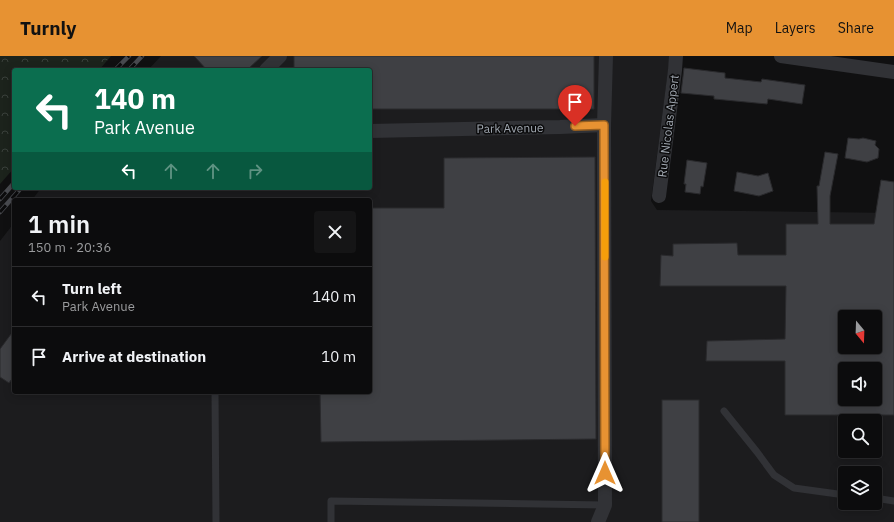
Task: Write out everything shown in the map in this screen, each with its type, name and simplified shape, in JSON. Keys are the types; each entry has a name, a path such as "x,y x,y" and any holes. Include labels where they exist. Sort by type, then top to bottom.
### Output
{"street":[{"path":"268,68 280,56"},
{"path":"598,522 605,505 604,125 606,56"},
{"name":"Rue Nicolas Appert","path":"659,196 676,56"},
{"path":"781,56 894,72"},
{"name":"Park Avenue","path":"372,130 604,125"}],"lane":[{"path":"215,394 216,522"},
{"path":"724,411 774,475 794,488 838,493"},
{"path":"882,499 894,501"},
{"path":"331,522 331,501 605,505"}],"shaded area":[{"path":"161,56 670,56 651,201 657,210 894,213 894,522 0,522 0,241 12,226 12,394 372,394 372,198 34,198 40,190 372,190 372,68 150,68"}],"green space":[{"path":"0,56 111,56 101,68 12,68 12,170 0,184"}],"building":[{"path":"194,56 262,56 249,68 205,68"},
{"path":"294,56 594,56 594,109 372,109 372,68 294,68"},
{"path":"684,68 725,73 725,78 761,82 762,79 805,85 802,104 768,99 767,104 714,99 714,96 681,93"},
{"path":"848,138 863,138 876,141 875,145 879,149 878,158 867,162 845,158"},
{"path":"825,152 838,154 830,196 830,224 874,224 881,180 894,182 894,415 785,415 785,361 706,361 707,341 785,339 786,286 660,286 661,255 673,256 673,244 737,243 738,255 786,255 786,224 818,224 817,186 819,186"},
{"path":"595,157 596,439 321,442 320,394 372,394 372,208 444,208 444,158"},
{"path":"687,160 707,163 703,187 701,186 700,194 685,192 686,184 684,184"},
{"path":"737,172 758,176 768,173 773,191 759,196 734,191"},
{"path":"12,333 12,379 9,383 0,377 0,349"},
{"path":"662,400 699,400 699,522 662,522"}],"railway":[{"path":"117,68 129,56"},
{"path":"131,68 142,56"},
{"path":"0,199 12,185"},
{"path":"12,198 19,190"},
{"path":"0,212 12,198"}],"slow traffic":[{"path":"605,182 605,257"}],"route":[{"path":"575,126 604,125 605,473"}]}
